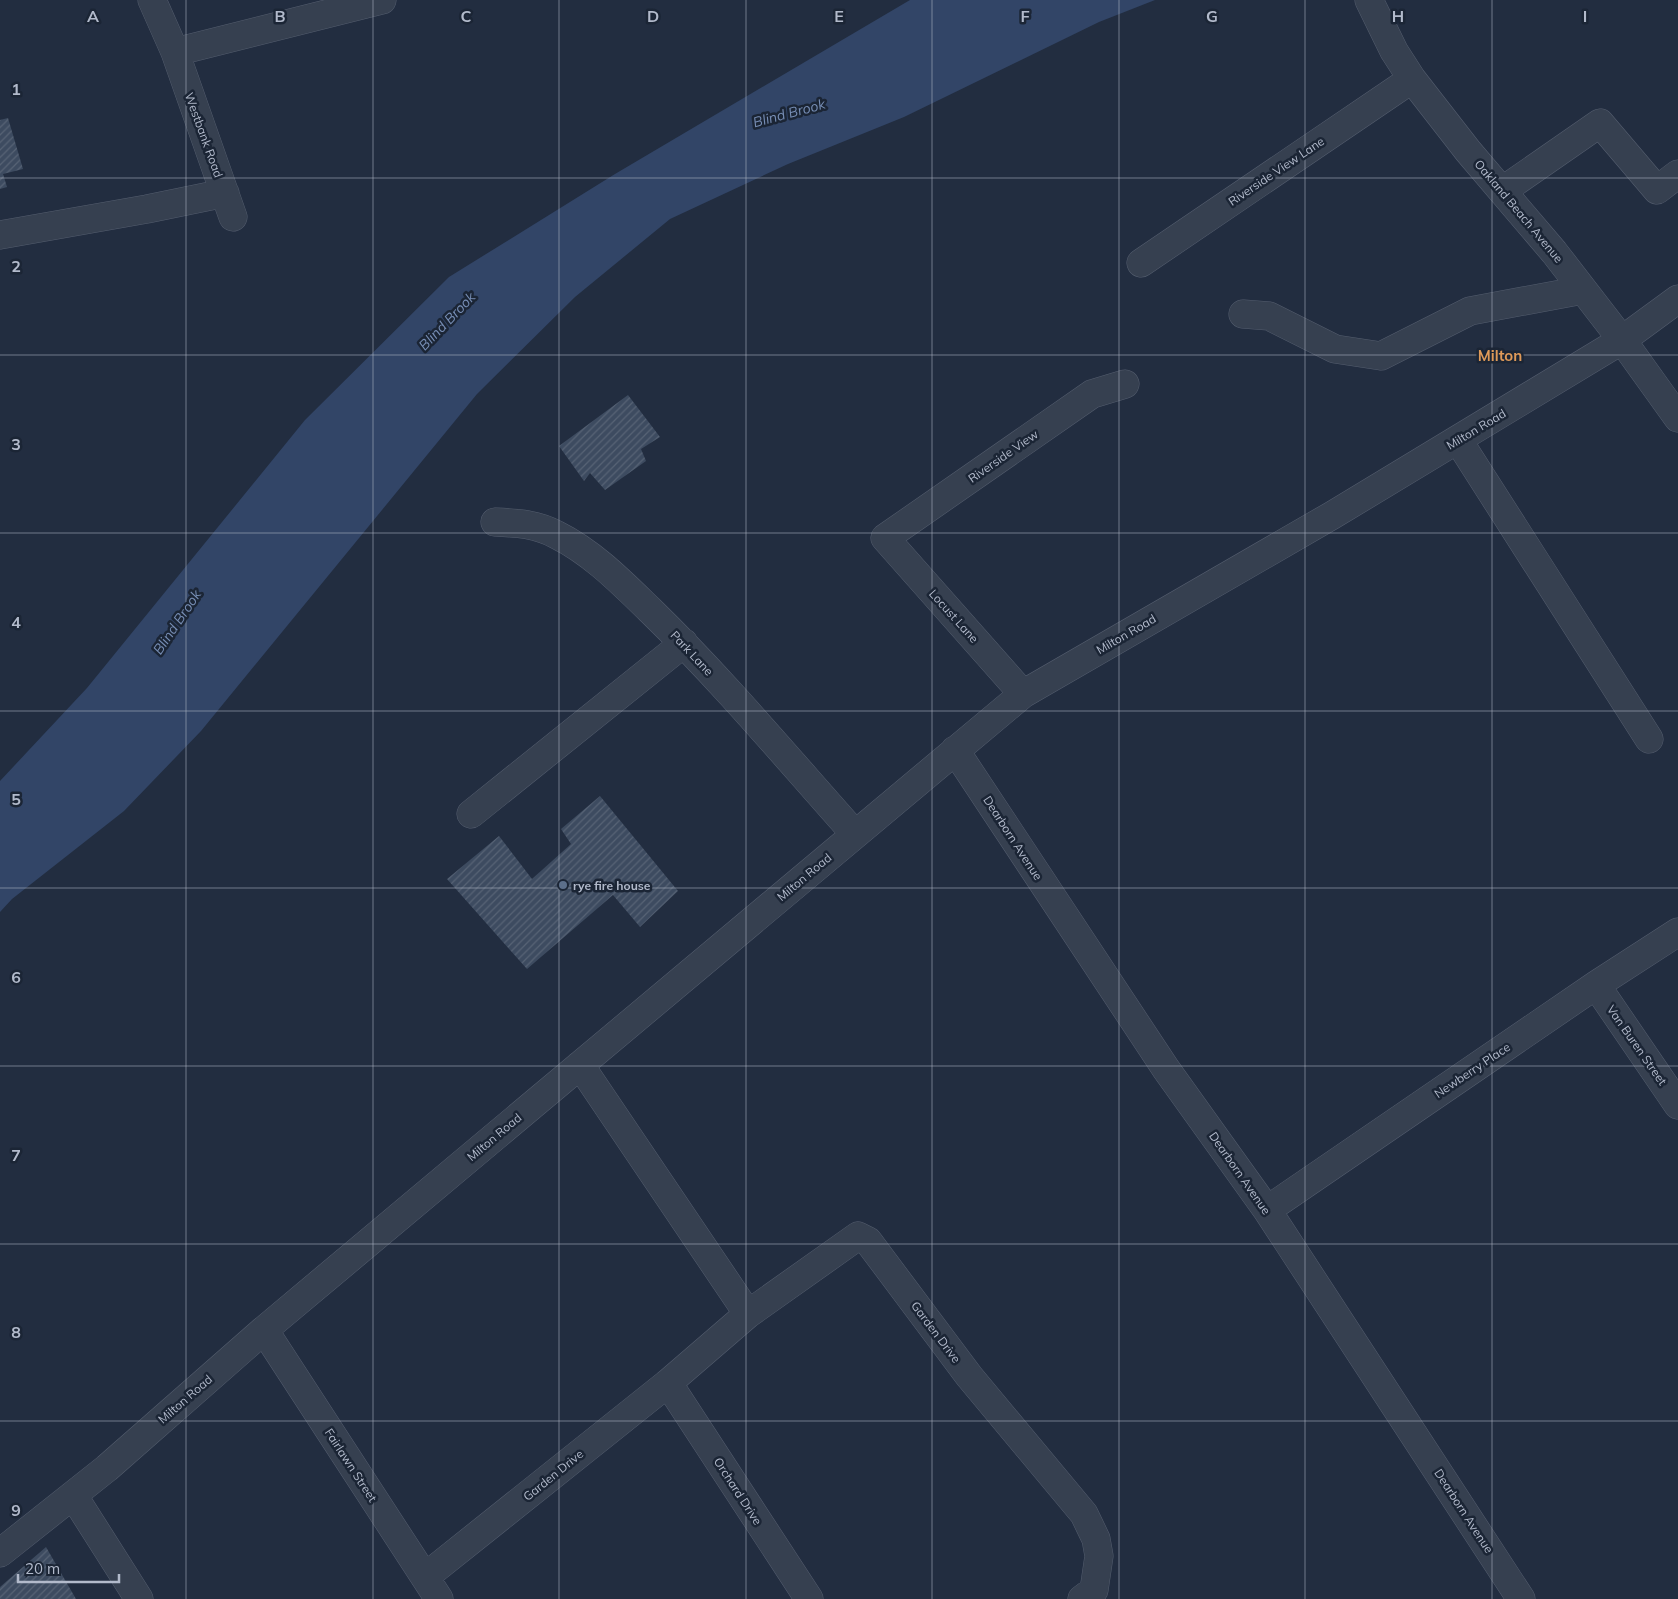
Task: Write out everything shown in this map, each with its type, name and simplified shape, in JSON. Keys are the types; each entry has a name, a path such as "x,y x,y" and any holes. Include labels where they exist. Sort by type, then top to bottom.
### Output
{"street":[{"name":"Westbank Road","path":"0,234 138,210 229,205 175,52 152,0"},
{"path":"175,52 382,0"},
{"name":"Oakland Beach Avenue","path":"1369,0 1394,51 1412,79 1468,152 1554,252 1622,340 1678,418"},
{"name":"Riverside View Lane","path":"1141,263 1412,79"},
{"path":"1502,191 1600,123 1657,190 1678,174"},
{"path":"1243,314 1269,316 1335,349 1380,356 1470,311 1583,290"},
{"name":"Milton Road","path":"0,1553 107,1468 264,1330 1023,694 1458,440 1622,340 1678,299"},
{"name":"Riverside View","path":"885,538 1092,394 1125,384"},
{"path":"1458,440 1649,739"},
{"name":"Park Lane","path":"495,522 532,524 557,534 586,553 684,642 855,834"},
{"name":"Locust Lane","path":"885,538 1023,694"},
{"path":"471,814 684,642"},
{"name":"Dearborn Avenue","path":"955,750 1166,1069 1267,1210 1522,1599"},
{"name":"Newberry Place","path":"1267,1210 1596,985 1678,932"},
{"name":"Van Buren Street","path":"1596,985 1678,1105"},
{"path":"580,1065 748,1314"},
{"name":"Garden Drive","path":"432,1588 748,1314 858,1236 868,1241 969,1376 1084,1514 1094,1536 1099,1556 1094,1590 1082,1599"},
{"name":"Fairlawn Street","path":"264,1330 432,1588"},
{"name":"Orchard Drive","path":"668,1383 809,1599"},
{"path":"73,1495 139,1599"}],"water":[{"name":"Blind Brook","path":"910,0 1155,0 1099,22 904,117 788,164 670,219 575,297 477,394 201,731 124,811 12,899 0,912 0,781 87,688 305,420 449,277 615,174"}],"building":[{"path":"8,118 23,169 3,174 7,187 0,189 0,120"},
{"path":"628,395 660,437 641,449 646,461 605,490 590,473 584,481 559,446"},
{"name":"rye fire house","path":"600,796 678,891 640,927 613,895 527,969 447,879 499,836 532,879 571,844 561,829"},
{"path":"46,1547 76,1599 0,1599 0,1587"}],"place":[{"name":"rye fire house","path":"563,885"}],"district":[{"name":"Milton","path":"1500,355"}]}
